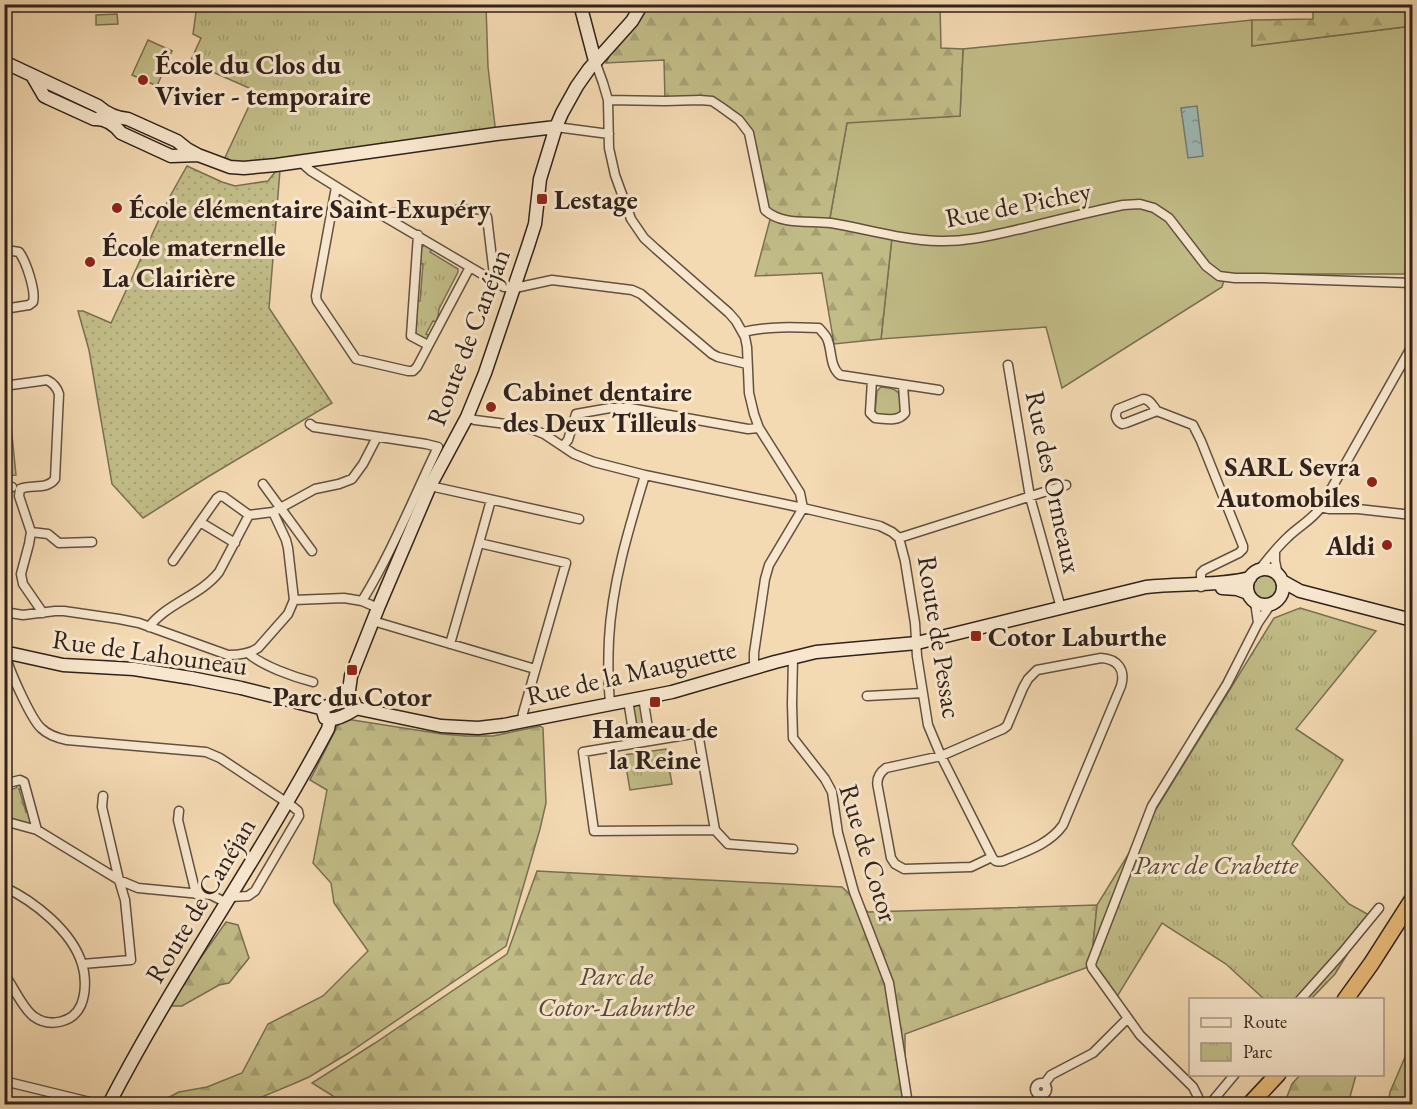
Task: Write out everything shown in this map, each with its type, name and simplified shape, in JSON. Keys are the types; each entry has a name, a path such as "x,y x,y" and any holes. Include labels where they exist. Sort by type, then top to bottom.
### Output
{"highway":[{"path":"1346,998 1413,900"},
{"path":"1250,1104 1276,1076"},
{"path":"1260,1104 1285,1076"}],"street":[{"path":"580,4 608,100 609,148 615,175 628,213 635,226 656,249 729,313 743,332 747,347 749,393 754,414 759,428 800,493 803,508 769,566 765,579 754,653 754,668"},
{"name":"Route de Canéjan","path":"352,703 351,676 378,608 430,486 467,417 485,373 535,224 540,179 556,127 577,86 595,61 632,21 642,4"},
{"path":"4,62 32,76 44,86 44,96 94,119 101,119 116,126 121,133 171,156 183,152 230,167 244,168 548,127 609,134"},
{"name":"Rue de Pichey","path":"608,100 700,100 712,101 721,107 739,120 749,133 765,210 771,216 782,220 829,223 892,237 939,241 970,240 1123,205 1140,204 1154,207 1169,218 1206,266 1219,276 1413,283"},
{"path":"302,160 307,168 336,187 504,287 515,288 552,280 637,292 712,354 747,364"},
{"path":"336,187 316,296 317,301 356,359 413,371 470,267"},
{"path":"380,214 482,210 487,217 494,281"},
{"path":"417,235 411,336 428,345"},
{"path":"4,253 19,252 23,257 35,296 33,302 28,305 4,309"},
{"path":"743,332 787,327 819,328 828,338 836,372 840,375 939,390"},
{"path":"1258,623 1247,585 1287,538 1322,507 1413,346"},
{"name":"Rue des Ormeaux","path":"1008,365 1030,497 1061,608"},
{"path":"4,386 47,380 52,382 59,394 55,479 44,486 12,488"},
{"path":"872,380 870,413 875,418 899,419 903,416 905,413 903,385"},
{"path":"563,446 568,440 576,414 610,408 635,409 748,429 759,428"},
{"path":"1157,411 1195,427 1242,546 1241,552 1204,570 1201,573 1201,585"},
{"name":"Route de Pessac","path":"467,417 534,430 574,454 594,462 880,526 887,528 899,538 915,623 928,725 941,756 994,859"},
{"path":"310,424 314,427 438,447 392,548 362,601"},
{"path":"173,561 220,496 249,515 277,510 315,489 352,479 377,437"},
{"path":"610,704 609,637 616,591 629,528 645,475"},
{"path":"4,612 22,615 64,611 119,619 149,627 228,655 248,653 258,648 288,614 294,600 286,540 277,510 263,484"},
{"path":"899,538 1066,485"},
{"path":"430,486 579,519"},
{"path":"12,488 19,496 31,532 21,574 23,584 43,613"},
{"path":"450,644 491,500"},
{"path":"1322,507 1413,515"},
{"path":"277,510 312,551"},
{"path":"149,627 160,613 215,578 249,515"},
{"path":"200,522 235,543"},
{"path":"31,532 48,534 59,543 92,542"},
{"path":"479,543 566,563 522,722"},
{"path":"1198,1104 1194,1087 1140,1035 1091,966 1152,806 1227,684 1258,623 1282,590 1275,552"},
{"path":"1201,585 1230,582 1269,570 1293,588 1413,620"},
{"path":"1201,585 1237,589 1265,605 1292,593 1308,593"},
{"name":"Rue de la Mauguette","path":"352,703 430,724 453,727 478,728 522,722 691,687 793,657 829,650 917,643 1122,594 1201,585"},
{"path":"294,600 344,598 362,601 378,608"},
{"path":"373,621 535,669"},
{"path":"5,652 12,675 34,720 40,728 50,734 67,740 206,752 220,758 288,803"},
{"name":"Rue de Lahouneau","path":"5,652 63,665 134,669 191,678 241,688 327,715"},
{"path":"248,653 255,659 313,682"},
{"name":"Rue de Cotor","path":"793,657 793,738 825,779 832,792 838,833 854,892 889,983 908,1104"},
{"path":"1101,658 1113,660 1121,670 1122,686 1063,825 1043,843 1003,861 998,862 994,859 970,867 904,869 897,866 892,859 878,789 878,777 886,768 941,756 1003,729 1007,726 1028,679 1037,670 1101,658"},
{"path":"867,696 923,693"},
{"path":"643,698 650,741"},
{"path":"628,700 635,743"},
{"path":"327,715 351,712 352,703"},
{"name":"Route de Canéjan","path":"109,1104 147,1033 288,803 328,729 327,715"},
{"path":"715,830 594,831 583,752 698,733 715,830 728,844 793,849"},
{"path":"4,784 20,780 24,782 37,830"},
{"path":"82,964 130,960 125,900 102,807 103,796"},
{"path":"179,811 178,820 196,894"},
{"path":"4,821 37,830 119,880 138,888 215,896 229,900"},
{"path":"4,887 30,902 71,942 82,964 85,980 81,1005 66,1020 53,1023 38,1019 31,1014 4,974"},
{"path":"1301,998 1379,908"},
{"path":"1039,1104 1040,1095 1036,1092 1035,1087 1037,1083 1045,1083 1051,1075 1093,1053 1128,1018"},
{"path":"1210,1104 1232,1076"},
{"path":"4,1081 98,1104"}],"green space":[{"path":"197,5 486,5 488,67 496,134 321,158 222,164 256,91 190,62 201,38 193,34"},
{"path":"648,5 940,5 941,48 963,49 960,116 847,123 829,223 892,237 881,339 834,344 822,273 755,276 771,216 765,210 749,133 712,101 665,101 664,60 606,63 613,49"},
{"path":"1313,5 1412,5 1412,26 1252,46 1252,20 1313,19"},
{"path":"117,14 118,24 96,25 96,15"},
{"path":"1252,20 1252,46 1412,26 1412,274 1226,274 1222,287 1062,388 1046,327 881,339 892,237 829,223 847,122 960,116 963,49"},
{"path":"148,40 172,51 157,86 132,75"},
{"path":"187,166 235,186 268,181 276,171 280,170 269,308 332,403 143,518 112,484 89,350 78,311 111,323 169,198"},
{"path":"425,245 432,249 430,252 458,269 439,309 436,322 433,321 426,334 430,336 427,340 415,336 415,301 420,301 423,264 417,263 418,250"},
{"path":"881,387 893,389 899,393 901,412 896,416 879,415 875,412 877,391"},
{"path":"4,395 8,395 16,475 5,476"},
{"path":"1265,575 1270,576 1276,582 1276,592 1270,598 1265,599 1260,598 1254,592 1253,587 1254,582 1260,576"},
{"name":"Parc de Crabette","path":"1300,608 1376,631 1296,729 1343,760 1292,844 1349,904 1371,916 1335,974 1312,998 1263,998 1226,964 1162,923 1115,1000 1091,966 1097,905 1274,618"},
{"path":"641,705 646,738 638,738 632,708"},
{"path":"346,719 466,736 493,736 540,726 543,728 546,803 506,946 347,1054 309,1077 245,1104 156,1104 179,1092 207,1087 242,1073 268,1024 323,996 368,951 334,903 331,883 313,863 327,790 310,780 340,721"},
{"path":"666,749 672,784 630,790 624,755"},
{"path":"19,783 24,790 19,789 26,812 31,813 30,823 5,817 4,792 16,788"},
{"name":"Parc de Cotor-Laburthe","path":"537,871 842,887 868,912 1097,905 1091,966 905,1034 905,1056 912,1104 332,1104 333,1096 312,1083 507,954"},
{"path":"226,922 238,925 249,958 229,983 219,985 182,1006 169,1006 197,963"},
{"path":"1412,1041 1412,1104 1388,1104 1390,1092"},
{"path":"1299,1076 1356,1076 1348,1104 1290,1104 1286,1099 1292,1084"}],"water":[{"path":"1197,106 1203,156 1188,158 1181,108"}],"place":[{"name":"École du Clos du Vivier - temporaire","path":"143,80"},
{"name":"Lestage","path":"542,199"},
{"name":"École élémentaire Saint-Exupéry","path":"117,208"},
{"name":"École maternelle La Clairière","path":"90,262"},
{"name":"Cabinet dentaire des Deux Tilleuls","path":"491,407"},
{"name":"SARL Sevra Automobiles","path":"1372,482"},
{"name":"Aldi","path":"1387,545"},
{"name":"Cotor Laburthe","path":"976,636"},
{"name":"Parc du Cotor","path":"352,670"},
{"name":"Hameau de la Reine","path":"655,702"}]}
